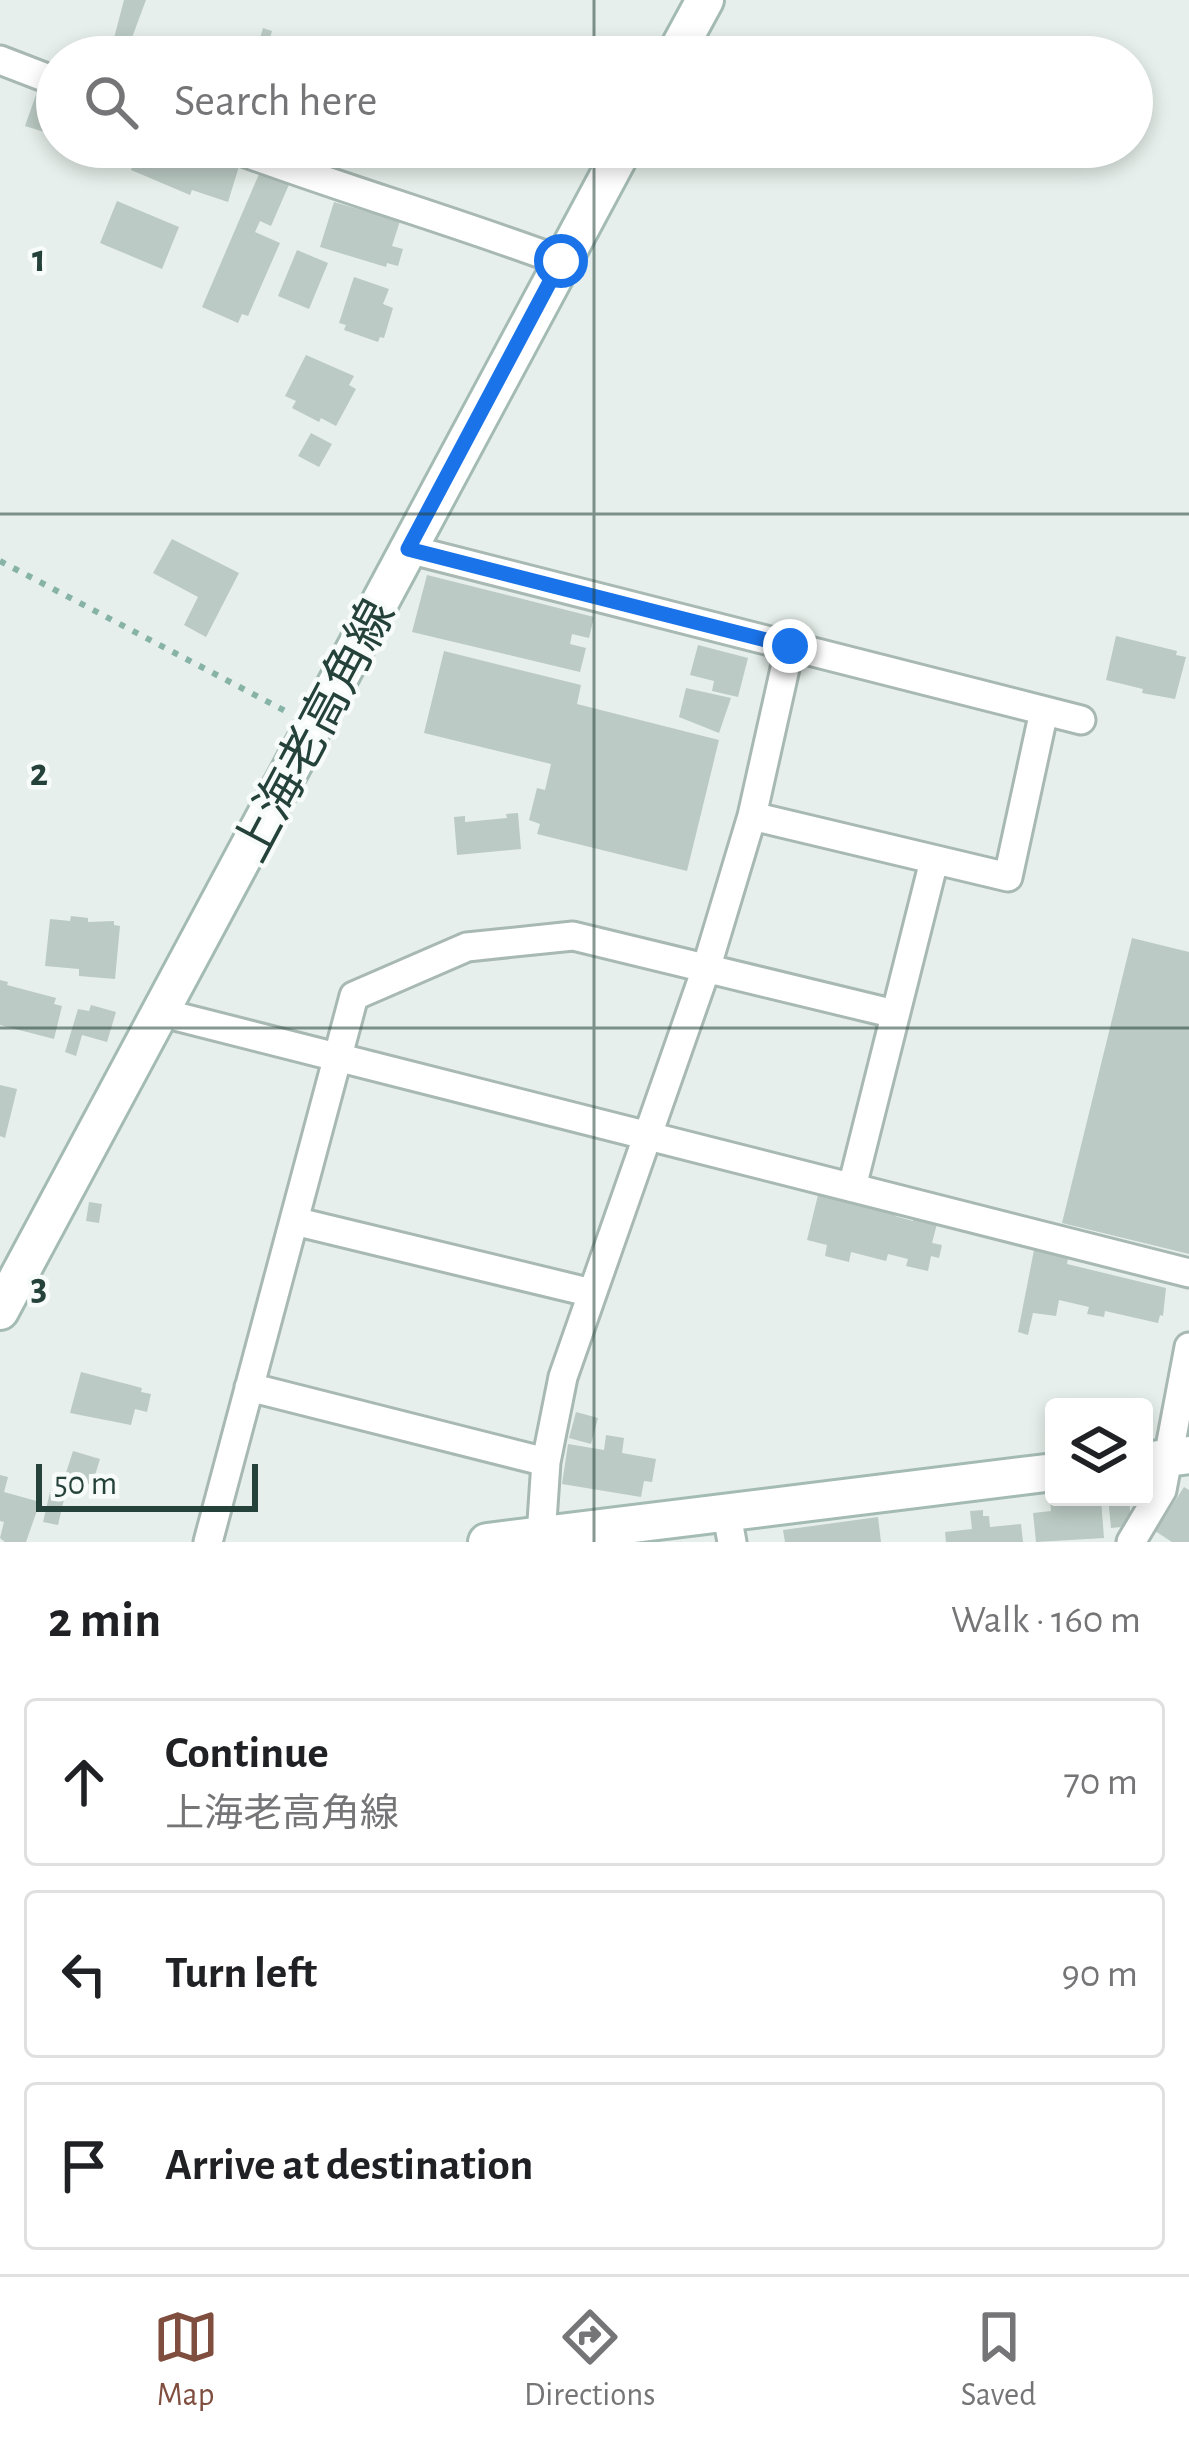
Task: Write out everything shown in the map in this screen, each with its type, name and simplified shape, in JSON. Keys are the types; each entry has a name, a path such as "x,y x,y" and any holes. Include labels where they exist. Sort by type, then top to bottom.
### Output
{"main road":[{"path":"685,36 705,0"},
{"name":"上海老高角線","path":"0,1311 612,168"},
{"path":"487,1542 730,1528 1045,1474"}],"street":[{"path":"0,60 36,74"},
{"path":"286,168 440,216 561,261"},
{"path":"408,549 1081,720"},
{"path":"541,1536 545,1462 563,1377 706,969 752,816 790,646"},
{"path":"752,816 1008,877 1044,711"},
{"path":"852,1187 934,861"},
{"path":"208,1542 354,996 467,947 572,936 896,1014"},
{"path":"163,1012 1189,1273"},
{"path":"293,1221 592,1293"},
{"path":"1131,1542 1162,1490 1189,1347"},
{"path":"249,1387 545,1462"}],"path":[{"path":"0,561 315,726"}],"building":[{"path":"124,0 146,0 133,36 115,36"},
{"path":"36,95 36,129 25,126"},
{"path":"239,168 228,202 192,190 190,195 131,170"},
{"path":"262,168 291,180 271,226 260,221 255,232 280,243 248,316 242,314 238,323 202,307"},
{"path":"117,201 179,227 162,269 100,243"},
{"path":"334,202 400,221 392,246 403,249 398,266 387,263 386,267 320,247"},
{"path":"297,250 328,263 309,309 278,296"},
{"path":"354,277 389,289 383,304 393,308 384,338 378,342 344,330 346,325 339,323"},
{"path":"306,355 354,376 349,385 356,389 336,426 292,408 296,401 285,396"},
{"path":"311,433 332,444 319,467 298,456"},
{"path":"172,539 239,573 206,637 184,625 198,597 153,573"},
{"path":"427,575 594,617 589,638 572,634 570,644 586,648 580,672 412,632"},
{"path":"1116,636 1186,657 1175,699 1106,680"},
{"path":"698,645 748,658 738,697 712,691 714,681 690,675"},
{"path":"444,651 581,685 577,704 719,740 687,871 537,834 540,824 529,820 537,788 545,790 551,764 424,733"},
{"path":"686,688 731,698 719,733 679,717"},
{"path":"518,813 521,849 457,855 454,817 465,816 465,822"},
{"path":"71,916 88,918 88,922 114,921 120,926 115,979 79,976 79,969 45,966 50,919 70,921"},
{"path":"1132,938 1189,952 1189,1254 1062,1223"},
{"path":"0,980 56,998 54,1004 62,1006 54,1039 0,1025"},
{"path":"91,1005 116,1012 107,1042 82,1035 76,1056 65,1052 78,1009 89,1011"},
{"path":"0,1085 17,1089 5,1138 0,1136"},
{"path":"819,1191 897,1210 895,1216 913,1221 914,1215 938,1220 932,1243 942,1245 939,1258 931,1256 928,1271 906,1266 908,1259 888,1254 886,1261 851,1252 849,1262 825,1256 827,1245 807,1240"},
{"path":"89,1202 102,1204 99,1223 86,1221"},
{"path":"1035,1245 1069,1253 1067,1264 1166,1288 1163,1316 1158,1323 1105,1311 1104,1317 1087,1314 1089,1307 1059,1300 1056,1316 1033,1313 1028,1335 1018,1332"},
{"path":"81,1372 142,1388 141,1392 151,1394 147,1412 135,1409 131,1425 70,1413"},
{"path":"576,1412 598,1418 591,1444 569,1438"},
{"path":"606,1435 624,1438 622,1453 656,1459 652,1482 644,1481 641,1497 562,1484 568,1444 604,1450"},
{"path":"73,1451 100,1459 92,1485 65,1476"},
{"path":"0,1475 8,1477 4,1492 40,1502 26,1542 0,1538 4,1522 0,1521"},
{"path":"1184,1487 1189,1490 1189,1542 1172,1542 1155,1531"},
{"path":"50,1492 65,1495 58,1525 43,1522"},
{"path":"1051,1506 1101,1506 1104,1538 1036,1542 1033,1513 1051,1511"},
{"path":"1109,1506 1130,1506 1131,1526 1111,1528"},
{"path":"983,1510 990,1527 1021,1524 1023,1542 946,1542 945,1532 972,1529 970,1511"},
{"path":"878,1517 881,1542 785,1542 783,1530"}],"route":[{"path":"561,261 408,549 790,646"}]}
